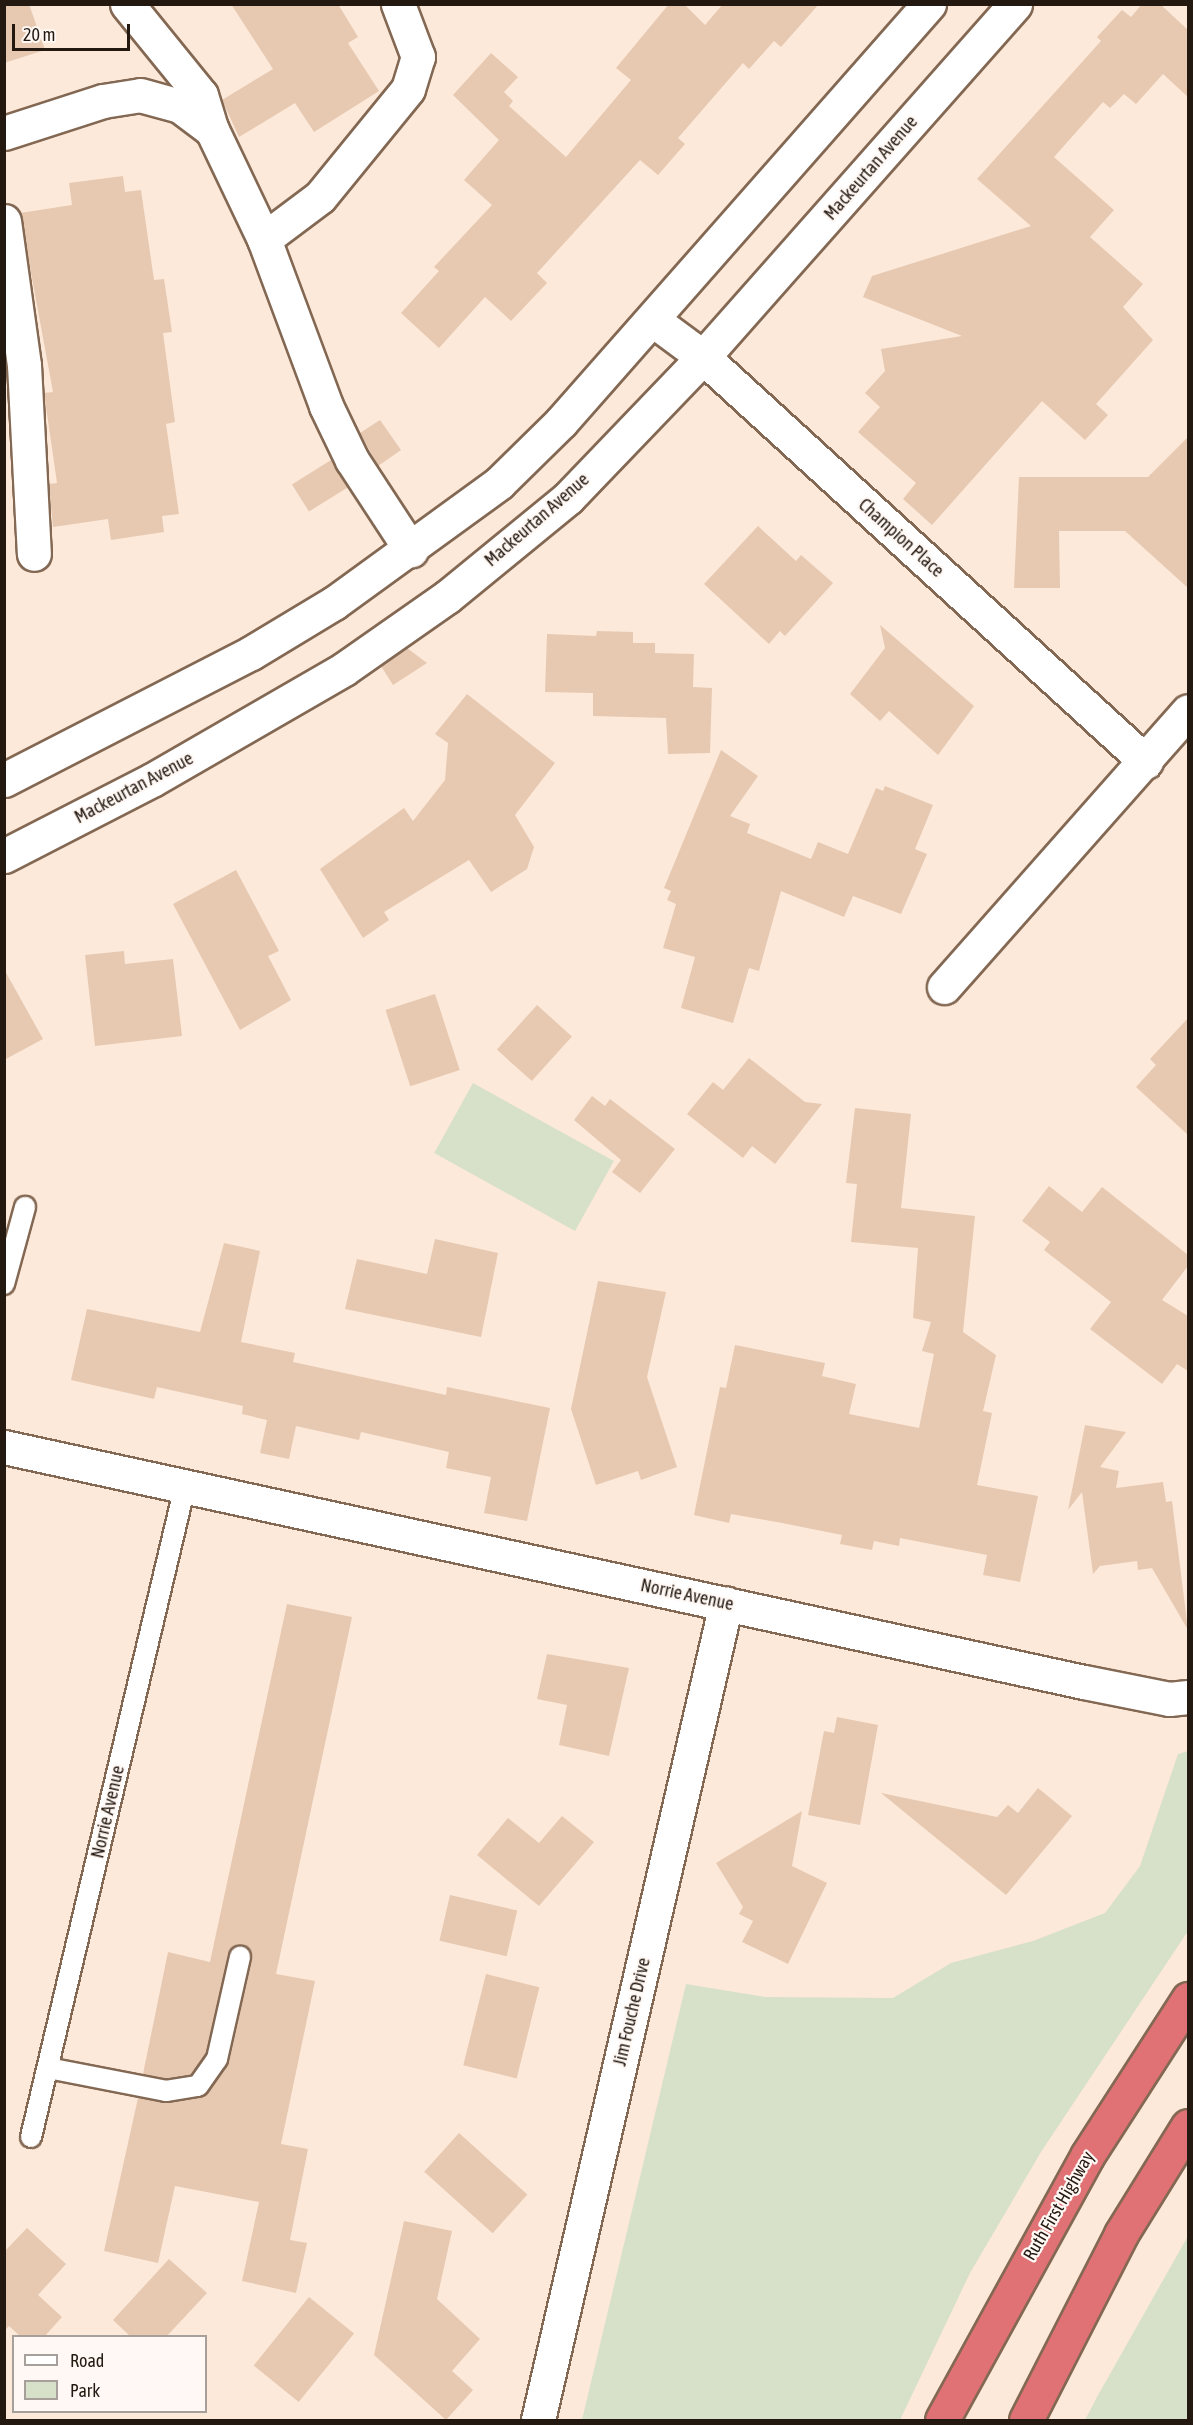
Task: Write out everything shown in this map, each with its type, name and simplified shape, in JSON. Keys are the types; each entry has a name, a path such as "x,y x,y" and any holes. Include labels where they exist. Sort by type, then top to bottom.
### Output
{"highway":[{"name":"Ruth First Highway","path":"942,2421 1087,2156 1188,1999"},
{"path":"1026,2421 1120,2234 1188,2126"}],"street":[{"path":"127,4 201,95 212,130 264,239 326,406 352,460 411,550"},
{"path":"264,239 320,197 408,89 418,57 398,4"},
{"path":"4,780 251,653 411,550 500,483 653,320 930,4"},
{"name":"Mackeurtan Avenue","path":"4,856 152,780 334,675 447,597 568,498 703,357 1015,4"},
{"path":"4,133 103,101 140,95 180,105 212,130"},
{"path":"4,221 24,365 34,554"},
{"name":"Champion Place","path":"653,320 703,357 1146,762"},
{"path":"944,987 1146,762 1188,711"},
{"name":"Norrie Avenue","path":"4,1447 1084,1682 1169,1699 1188,1697"},
{"name":"Jim Fouche Drive","path":"538,2421 726,1603"}],"lane":[{"path":"4,1284 25,1207"},
{"name":"Norrie Avenue","path":"31,2137 185,1486"},
{"path":"48,2068 166,2091 198,2086 217,2059 240,1957"}],"green space":[{"path":"473,1083 614,1161 575,1231 434,1153"},
{"path":"1188,1751 1188,1931 1041,2152 970,2273 900,2420 582,2420 686,1984 765,1997 893,1998 951,1963 1033,1941 1105,1913 1140,1866 1178,1754"},
{"path":"1188,2236 1188,2420 1085,2420 1097,2397"}],"building":[{"path":"4,4 29,4 45,50 4,63"},
{"path":"231,4 338,4 358,37 348,43 379,91 314,132 295,103 239,137 222,100 273,69"},
{"path":"669,4 684,4 705,25 723,4 819,4 781,47 774,41 749,69 743,63 678,138 685,144 658,175 640,160 537,273 547,283 511,321 485,297 439,348 401,313 439,271 434,267 492,205 464,180 499,140 453,95 491,53 518,77 504,92 513,101 509,106 566,157 631,80 616,68"},
{"path":"1142,4 1160,4 1188,30 1188,97 1163,74 1136,104 1124,94 1110,108 1103,102 1054,157 1114,210 1090,237 1143,284 1123,307 1153,340 1096,404 1108,415 1085,440 1042,401 932,525 903,499 916,483 858,432 880,407 865,393 885,371 881,349 962,336 863,297 872,276 1031,226 977,179 1101,41 1097,37 1122,10 1131,17"},
{"path":"123,176 125,192 141,190 154,280 164,279 172,332 163,333 175,422 166,424 179,514 162,516 164,532 111,540 108,519 53,527 49,484 57,483 44,393 53,392 20,213 72,205 69,183"},
{"path":"380,420 401,450 378,466 360,433"},
{"path":"1188,437 1188,588 1125,531 1059,531 1060,588 1014,588 1019,477 1148,477"},
{"path":"331,460 348,487 309,512 292,484"},
{"path":"758,526 796,561 801,555 833,583 785,636 780,631 769,644 704,584"},
{"path":"880,625 974,706 938,755 889,711 880,721 850,694 885,648"},
{"path":"597,631 633,632 633,643 655,643 655,653 694,654 693,687 712,688 710,753 668,754 666,718 593,716 593,693 545,692 547,634 596,636"},
{"path":"407,648 427,663 393,685 381,666"},
{"path":"467,694 555,763 515,815 534,847 527,869 491,892 469,860 384,912 389,920 363,938 320,869 404,808 413,821 445,780 448,743 435,734"},
{"path":"721,750 758,776 730,816 750,824 747,833 811,859 818,842 848,854 876,788 883,791 885,786 933,805 915,849 927,854 901,914 853,896 844,917 781,891 759,971 749,968 733,1023 681,1008 695,957 663,948 676,904 667,900 671,891 664,888"},
{"path":"236,870 279,951 268,956 291,1000 240,1030 173,904"},
{"path":"124,951 125,964 173,959 182,1036 95,1046 85,955"},
{"path":"4,969 43,1039 4,1060"},
{"path":"435,994 460,1070 410,1086 386,1010"},
{"path":"537,1005 572,1036 532,1081 497,1050"},
{"path":"1188,1018 1188,1135 1136,1087 1156,1065 1150,1059"},
{"path":"749,1058 805,1102 822,1104 775,1164 752,1146 743,1158 687,1114 713,1082 723,1090"},
{"path":"592,1096 605,1106 610,1099 675,1149 640,1193 612,1172 621,1160 574,1120"},
{"path":"855,1108 911,1114 901,1208 975,1216 963,1332 996,1355 983,1411 992,1413 977,1485 1038,1496 1020,1582 983,1575 987,1555 900,1538 899,1546 874,1541 872,1550 840,1544 842,1535 777,1522 731,1514 729,1523 694,1515 720,1387 726,1388 735,1345 825,1363 822,1376 856,1384 849,1414 919,1428 934,1354 922,1351 931,1322 913,1318 918,1248 851,1242 857,1184 846,1183"},
{"path":"1049,1186 1082,1212 1102,1187 1188,1255 1188,1266 1162,1300 1188,1316 1188,1371 1177,1364 1162,1384 1090,1329 1111,1302 1044,1250 1050,1242 1022,1221"},
{"path":"435,1239 498,1253 481,1337 345,1309 357,1259 427,1274"},
{"path":"224,1243 260,1251 241,1342 295,1353 293,1362 446,1395 447,1387 550,1408 527,1521 484,1513 491,1477 446,1468 449,1452 361,1432 359,1440 296,1426 289,1459 260,1453 267,1420 242,1414 243,1406 157,1387 154,1399 71,1380 87,1309 200,1332"},
{"path":"598,1281 666,1292 647,1377 677,1467 641,1480 638,1471 596,1485 571,1409"},
{"path":"1085,1425 1126,1432 1100,1467 1119,1471 1116,1488 1163,1482 1166,1502 1172,1501 1188,1630 1152,1568 1138,1570 1137,1561 1100,1566 1093,1574 1082,1492 1068,1510"},
{"path":"287,1604 352,1617 276,1974 315,1981 281,2144 308,2149 290,2240 307,2243 296,2293 242,2281 259,2202 175,2186 158,2263 104,2251 138,2098 167,2103 204,2096 229,2062 252,1960 242,1945 228,1954 206,2054 191,2075 166,2079 143,2074 168,1952 210,1962"},
{"path":"547,1654 629,1668 609,1756 559,1745 567,1705 537,1699"},
{"path":"837,1717 878,1725 860,1825 808,1815 824,1731 834,1733"},
{"path":"1038,1788 1072,1816 1006,1895 881,1793 997,1817 1008,1805 1018,1813"},
{"path":"802,1811 792,1866 827,1883 788,1964 742,1942 753,1921 739,1914 743,1907 716,1863"},
{"path":"562,1816 594,1842 539,1906 477,1855 508,1818 539,1843"},
{"path":"450,1895 517,1911 507,1956 439,1941"},
{"path":"486,1974 539,1987 517,2079 463,2065"},
{"path":"459,2133 527,2195 493,2233 424,2172"},
{"path":"404,2221 452,2231 437,2299 480,2339 452,2371 473,2390 446,2420 374,2355"},
{"path":"27,2228 66,2264 38,2295 62,2317 46,2335 19,2335 9,2326 4,2331 4,2252"},
{"path":"169,2259 207,2293 168,2335 129,2335 113,2320"},
{"path":"309,2297 354,2334 299,2402 254,2365"}]}
